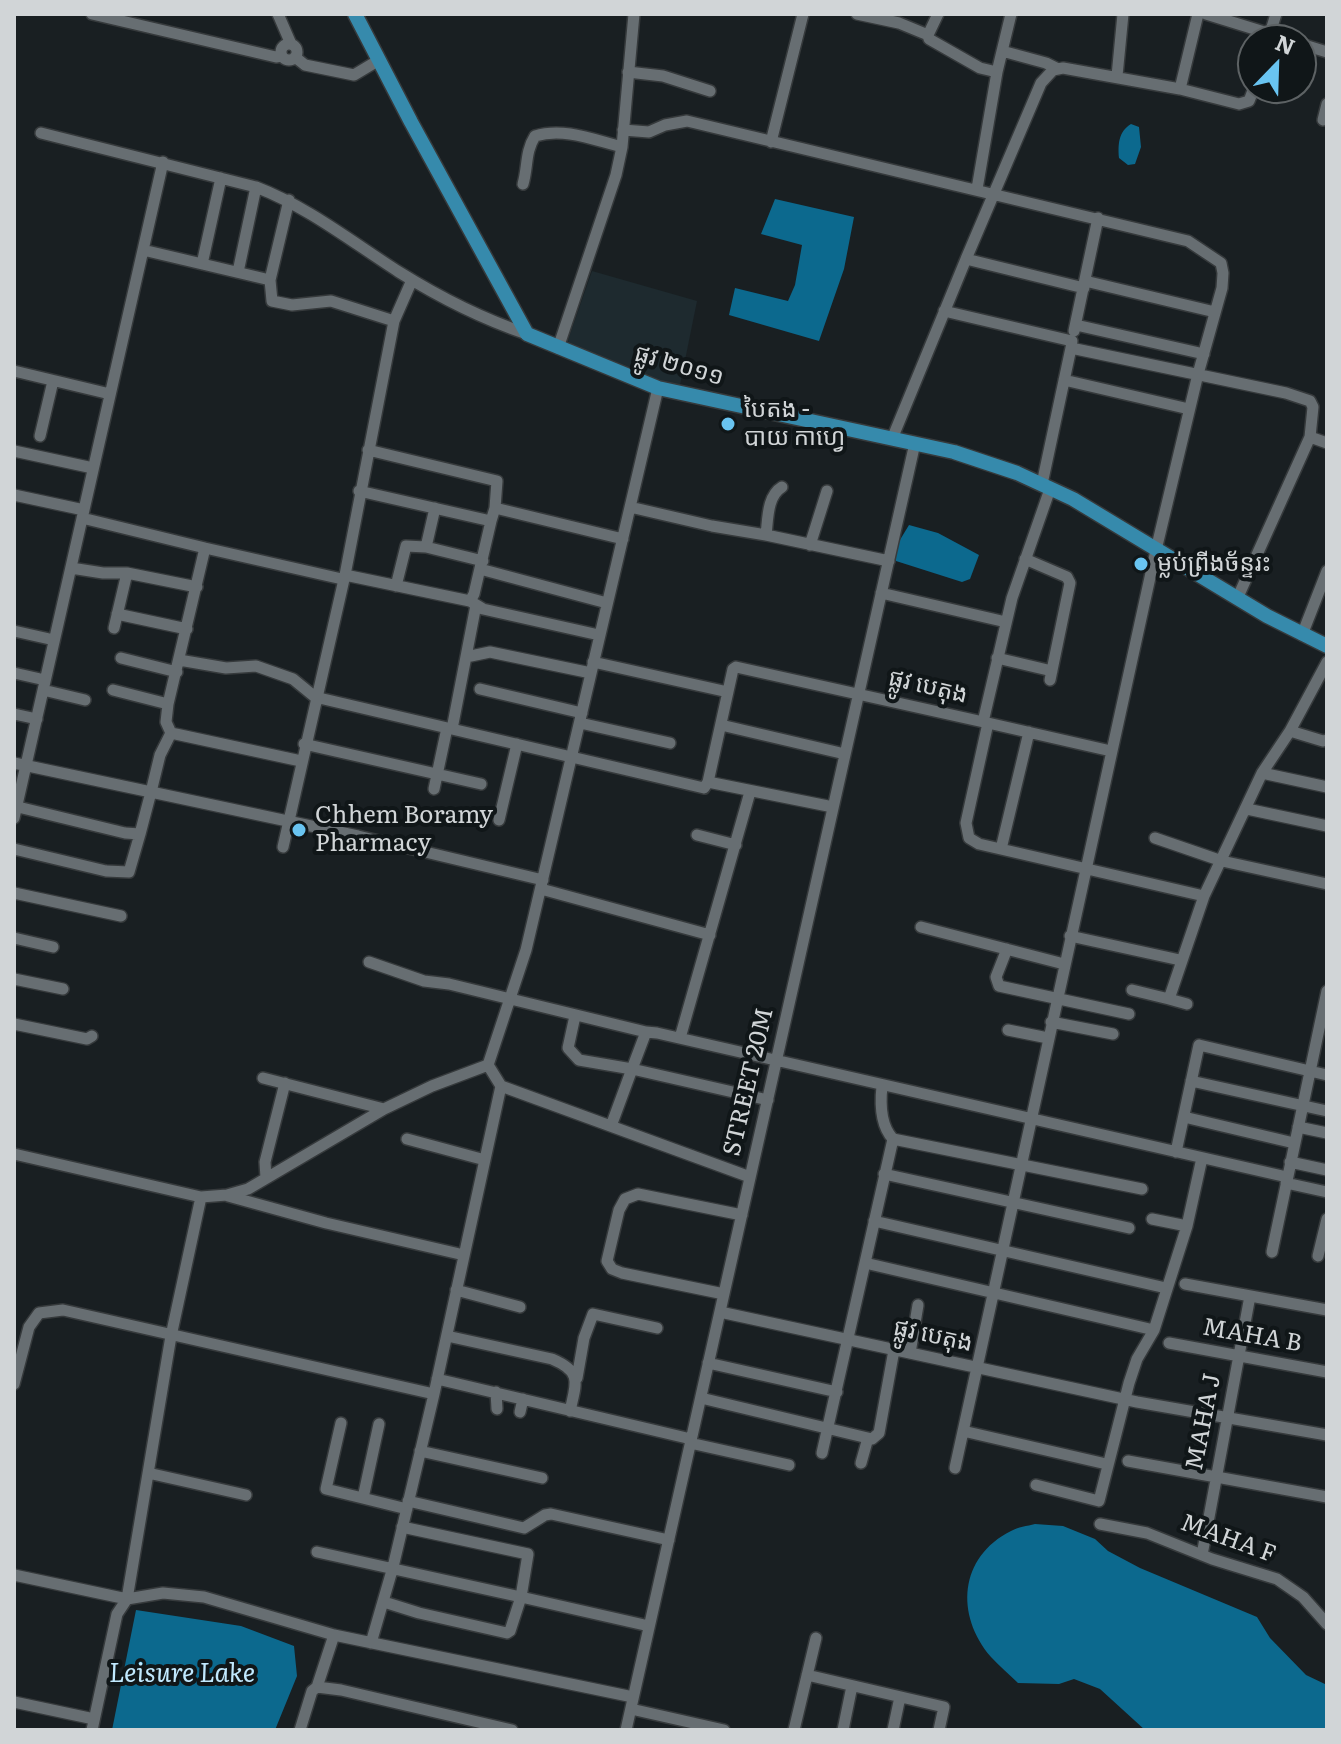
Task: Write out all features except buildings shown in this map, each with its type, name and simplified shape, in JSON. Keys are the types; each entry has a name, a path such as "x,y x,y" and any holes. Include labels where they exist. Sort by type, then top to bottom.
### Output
{"main road":[{"path":"355,14 527,334"},
{"name":"ផ្លូវ ២០១១","path":"527,334 658,388 954,452 1017,473 1073,499 1237,599 1327,646"}],"street":[{"path":"92,14 282,56 288,60 295,57"},
{"path":"278,14 291,44 297,50 295,57"},
{"path":"558,348 616,175 622,147 634,14"},
{"path":"771,142 803,14"},
{"path":"857,14 899,23 928,35 929,39 980,68 997,72"},
{"path":"928,35 938,14"},
{"path":"977,189 997,72 1011,14"},
{"path":"1117,76 1123,14"},
{"path":"1180,89 1198,14"},
{"path":"1206,14 1237,25"},
{"path":"282,56 282,48 291,44"},
{"path":"1002,51 1058,69 1117,76 1237,103"},
{"path":"295,57 305,65 354,75 379,60"},
{"path":"892,439 1041,83 1046,75 1058,69"},
{"path":"628,72 663,76 710,91"},
{"path":"1323,120 1327,104"},
{"path":"623,130 649,132 687,121 1188,241 1221,263 1222,288 1189,409 1156,550 991,1291 955,1468"},
{"path":"41,133 256,187 289,200 412,280 527,334"},
{"path":"523,184 527,170 527,148 535,136 545,133 576,135 622,147"},
{"path":"140,834 15,810 20,764 37,719 163,162"},
{"path":"202,264 221,178"},
{"path":"238,272 256,187"},
{"path":"289,200 270,280 271,299 275,303 301,305 331,301 394,321"},
{"path":"1098,218 1064,380 1046,486 997,658 966,823 969,838 1001,849 1204,896"},
{"path":"143,250 270,280"},
{"path":"966,259 1215,312"},
{"path":"283,847 343,577 394,321 412,280"},
{"path":"944,311 1072,345 1310,401 1313,407 1310,437 1237,599"},
{"path":"1076,325 1204,354"},
{"path":"14,371 110,394"},
{"path":"1064,380 1189,409"},
{"path":"40,436 53,381"},
{"path":"14,1154 201,1197 227,1195 248,1189 384,1109 432,1086 488,1065 511,1000 542,884 658,388"},
{"path":"1310,437 1327,443"},
{"name":"STREET 20M","path":"626,1730 915,443"},
{"path":"368,450 497,481 495,508 473,603 466,657 434,789"},
{"path":"14,451 93,468"},
{"path":"766,535 772,497 782,487"},
{"path":"359,491 491,521"},
{"path":"810,545 827,491"},
{"path":"14,495 205,548 473,603 599,635"},
{"path":"630,507 889,561"},
{"path":"426,547 435,508"},
{"path":"495,508 623,539"},
{"path":"396,586 406,546 426,547 607,603"},
{"path":"171,733 166,722 168,704 205,548"},
{"path":"997,658 1051,675 1070,583 1067,577 1025,559"},
{"path":"71,568 127,573 197,587"},
{"path":"1302,635 1327,571"},
{"path":"114,628 127,573"},
{"path":"881,593 1006,622"},
{"path":"117,614 187,629"},
{"path":"14,631 54,640"},
{"path":"121,658 178,666 256,666 293,679 315,697 704,788 708,782 728,692 490,652 466,657"},
{"path":"1169,999 1204,896 1262,773 1290,731 1327,662"},
{"name":"ផ្លូវ បេតុង","path":"728,692 733,669 740,666 1111,751"},
{"path":"14,673 85,700"},
{"path":"480,689 670,743"},
{"path":"113,690 168,704"},
{"path":"14,714 37,719"},
{"path":"721,725 845,754"},
{"path":"1290,731 1327,740"},
{"path":"1001,849 1029,732"},
{"path":"171,733 301,761"},
{"path":"14,849 106,871 129,872 160,755 171,733"},
{"path":"304,744 481,784"},
{"path":"499,820 517,744"},
{"path":"20,764 358,836 542,884 710,935"},
{"path":"1262,773 1327,787"},
{"path":"708,782 833,807"},
{"path":"680,1038 750,792"},
{"path":"1247,809 1327,826"},
{"path":"697,835 736,845"},
{"path":"1155,838 1222,861 1327,884"},
{"path":"14,893 121,916"},
{"path":"921,927 1064,964"},
{"path":"1070,936 1180,960"},
{"path":"14,938 53,947"},
{"path":"1007,949 996,974 996,983 1003,988 1129,1014"},
{"path":"369,962 424,981 449,984 575,1016 1202,1158 1327,1192"},
{"path":"14,979 63,989"},
{"path":"1132,990 1187,1004"},
{"path":"1272,1252 1302,1105 1322,1036 1326,996"},
{"path":"575,1016 568,1048 579,1060 768,1100"},
{"path":"1051,1022 1113,1034"},
{"path":"14,1024 87,1039 92,1036"},
{"path":"1008,1030 1048,1038"},
{"path":"611,1126 646,1032"},
{"path":"1176,1152 1199,1045 1327,1075"},
{"path":"488,1065 501,1086 750,1177"},
{"path":"263,1078 384,1109"},
{"path":"1191,1081 1327,1111"},
{"path":"266,1178 265,1162 285,1083"},
{"path":"371,1643 393,1567 434,1394 501,1086"},
{"path":"882,1086 883,1121 886,1132 893,1139 1142,1189"},
{"path":"1184,1117 1294,1143"},
{"path":"1298,1127 1327,1133"},
{"path":"407,1139 485,1160"},
{"path":"822,1453 893,1139"},
{"path":"1036,1485 1099,1501 1132,1401 1137,1359 1154,1330 1187,1226 1202,1158"},
{"path":"1290,1162 1327,1170"},
{"path":"884,1174 1129,1228"},
{"path":"724,1294 622,1273 612,1269 607,1261 619,1210 625,1199 638,1194 742,1215"},
{"path":"227,1195 326,1223 464,1255"},
{"path":"14,1702 93,1724 117,1614 127,1599 171,1336 201,1197"},
{"path":"1152,1219 1187,1226"},
{"path":"1318,1256 1327,1219"},
{"path":"874,1221 1166,1288"},
{"path":"865,1263 1154,1330"},
{"path":"1185,1284 1327,1310"},
{"path":"456,1290 520,1307"},
{"name":"MAHA J","path":"1202,1555 1250,1296"},
{"path":"910,1353 918,1305"},
{"path":"14,1383 19,1340 39,1313 63,1310 434,1394"},
{"name":"ផ្លូវ បេតុង","path":"720,1312 1132,1401 1327,1435"},
{"path":"570,1411 584,1338 593,1314 657,1328"},
{"path":"447,1336 552,1359 567,1365 574,1372 576,1382"},
{"name":"MAHA B","path":"1169,1343 1327,1372"},
{"path":"701,1398 872,1439 879,1433 894,1350"},
{"path":"708,1363 837,1392"},
{"path":"437,1379 789,1465"},
{"path":"496,1392 497,1409"},
{"path":"520,1412 523,1399"},
{"path":"341,1423 326,1489 524,1528 551,1514 669,1540"},
{"path":"363,1498 379,1424"},
{"path":"963,1431 1102,1463"},
{"path":"861,1463 868,1438"},
{"path":"420,1451 542,1478"},
{"path":"1128,1461 1327,1497"},
{"path":"148,1473 246,1495"},
{"name":"MAHA F","path":"1100,1524 1147,1533 1277,1579 1303,1597 1327,1624"},
{"path":"384,1602 507,1633 521,1597 528,1554 402,1527"},
{"path":"317,1552 649,1626"},
{"path":"14,1575 127,1599 163,1593 204,1597 334,1635 632,1703 724,1730"},
{"path":"302,1730 312,1691 317,1687 334,1635"},
{"path":"794,1730 816,1638"},
{"path":"807,1675 944,1707 939,1730"},
{"path":"843,1730 852,1686"},
{"path":"317,1687 512,1730"},
{"path":"893,1730 900,1697"}],"shaded area":[{"path":"592,271 697,301 680,385 662,382 569,345 568,340"}],"water":[{"path":"1131,124 1139,127 1141,147 1135,164 1128,165 1119,158 1119,144 1121,135"},
{"path":"775,199 854,217 844,269 819,341 729,315 735,288 788,301 795,285 802,245 761,234"},
{"path":"909,525 938,533 979,555 970,579 962,582 896,561 895,548"},
{"path":"1035,1524 1063,1526 1095,1539 1108,1551 1140,1568 1257,1617 1270,1638 1306,1675 1327,1685 1327,1730 1145,1730 1100,1689 1074,1679 1059,1684 1018,1683 979,1641 968,1606 968,1588 972,1571 994,1542 1014,1530"},
{"name":"Leisure Lake","path":"136,1610 241,1626 294,1646 297,1676 275,1730 112,1730"}],"place":[{"name":"បៃតង - បាយ កាហ្វេ","path":"728,424"},
{"name":"ម្លប់ព្រីងច័ន្ទរះ","path":"1141,564"},
{"name":"Chhem Boramy Pharmacy","path":"299,830"}]}
